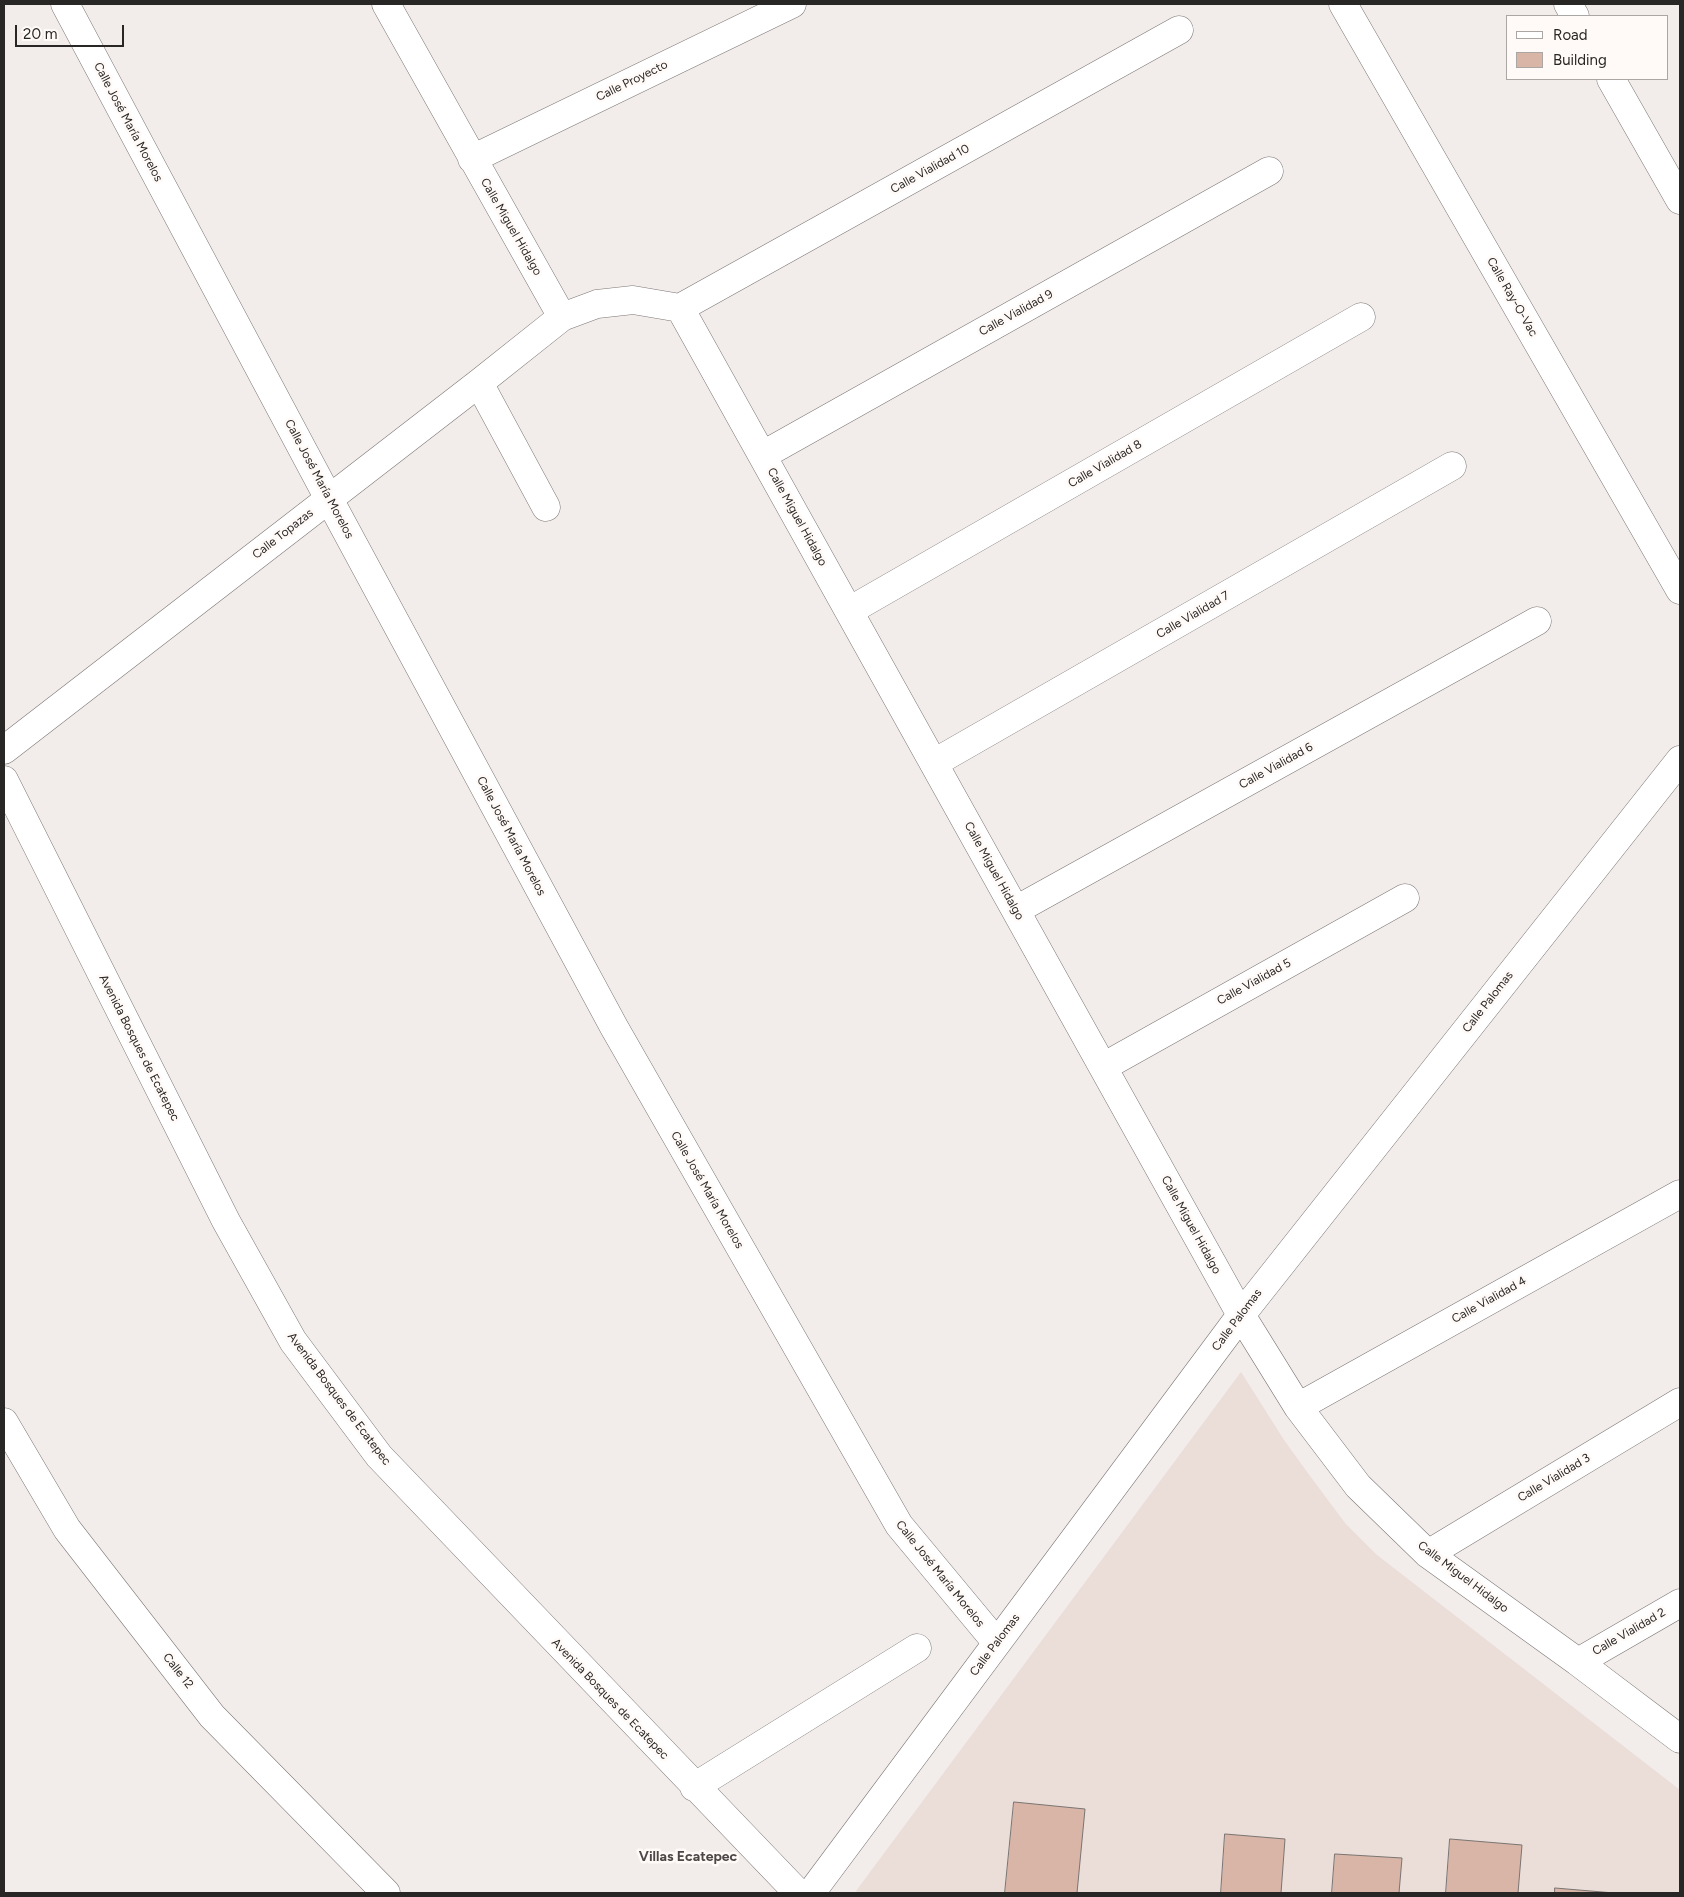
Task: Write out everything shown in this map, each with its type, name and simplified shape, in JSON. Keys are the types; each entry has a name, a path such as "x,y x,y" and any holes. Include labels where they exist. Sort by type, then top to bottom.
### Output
{"street":[{"name":"Calle José María Morelos","path":"65,4 614,1027 899,1525 996,1643"},
{"name":"Calle Miguel Hidalgo","path":"386,4 562,317"},
{"name":"Calle Proyecto","path":"472,159 792,4"},
{"name":"Calle Ray-O-Vac","path":"1343,4 1680,590"},
{"path":"1568,4 1574,15"},
{"name":"Calle Vialidad 10","path":"680,308 1179,30"},
{"path":"1612,80 1680,200"},
{"name":"Calle Vialidad 9","path":"763,455 1269,171"},
{"path":"562,317 597,304 633,300 680,308"},
{"name":"Calle Miguel Hidalgo","path":"680,308 1241,1315 1298,1407 1358,1486 1428,1554 1578,1662 1680,1739"},
{"name":"Calle Topazas","path":"4,750 480,383 562,317"},
{"name":"Calle Vialidad 8","path":"849,611 1361,317"},
{"path":"480,383 546,507"},
{"name":"Calle Vialidad 7","path":"934,763 1452,466"},
{"name":"Calle Vialidad 6","path":"1016,910 1537,621"},
{"name":"Calle Palomas","path":"810,1893 1241,1315 1680,760"},
{"name":"Avenida Bosques de Ecatepec","path":"4,780 226,1221 293,1342 379,1456 694,1787 798,1893"},
{"name":"Calle Vialidad 5","path":"1103,1067 1405,898"},
{"name":"Calle Vialidad 4","path":"1298,1407 1680,1194"},
{"name":"Calle Vialidad 3","path":"1428,1554 1680,1402"},
{"name":"Calle 12","path":"4,1422 67,1528 212,1716 386,1893"},
{"name":"Calle Vialidad 2","path":"1578,1662 1680,1603"},
{"path":"694,1787 917,1648"}],"shaded area":[{"path":"1241,1372 1284,1440 1307,1472 1345,1523 1377,1555 1680,1790 1680,1893 858,1893 856,1891"}],"building":[{"path":"1014,1802 1085,1809 1077,1893 1005,1893"},
{"path":"1225,1834 1285,1839 1281,1893 1221,1893"},
{"path":"1450,1839 1522,1845 1518,1893 1446,1893"},
{"path":"1335,1854 1402,1858 1399,1893 1332,1893"},
{"path":"1555,1888 1614,1893 1555,1893"}],"district":[{"name":"Villas Ecatepec","path":"688,1857"}]}
